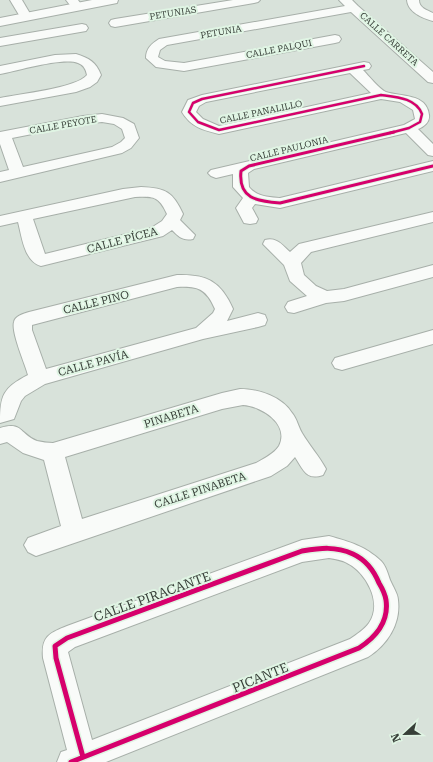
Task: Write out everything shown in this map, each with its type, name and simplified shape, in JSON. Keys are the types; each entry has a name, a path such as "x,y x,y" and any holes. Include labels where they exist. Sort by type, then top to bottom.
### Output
{"street":[{"path":"16,0 26,17"},
{"path":"0,22 26,17 75,4 112,0"},
{"name":"PETUNIAS","path":"116,23 254,0"},
{"path":"411,3 433,17"},
{"path":"301,19 349,4"},
{"name":"CALLE CARRETA","path":"349,4 433,79"},
{"name":"CALLE PALQUI","path":"152,58 161,64 184,67 329,40 301,19"},
{"name":"PETUNIA","path":"152,58 152,52 156,46 163,42 301,19"},
{"path":"0,42 82,28"},
{"path":"0,70 68,58 83,60 90,66 94,74 92,79 85,84 71,89 0,102"},
{"name":"CALLE PANALILLO","path":"219,130 207,127 192,117 189,112 193,103 202,99 359,67 381,95"},
{"name":"CALLE PANALILLO","path":"192,136 381,95 401,99 422,106"},
{"name":"CALLE PAULONIA","path":"216,173 409,128 419,124 423,117 422,106"},
{"name":"CALLE PEYOTE","path":"18,173 2,136 83,120 102,118 118,120 129,127 132,138 126,145 117,150"},
{"path":"409,128 433,152"},
{"name":"CALLE PEYOTE","path":"0,177 141,145"},
{"name":"CALLE PAULONIA","path":"249,166 241,171 239,178 241,188 251,198"},
{"path":"250,219 244,208 251,198 270,203 280,203 433,166"},
{"path":"0,221 141,191 158,194 170,201 175,214 172,221 187,234"},
{"name":"CALLE PÍCEA","path":"24,216 37,256 41,260 149,235 165,228 172,221"},
{"path":"292,264 297,255 305,248 433,217"},
{"path":"271,244 292,264 296,277 310,290 325,297"},
{"path":"294,307 325,297 344,295 433,271"},
{"name":"CALLE PINO","path":"38,378 23,330 23,322 29,319 177,281 197,281 211,289 221,300"},
{"name":"CALLE PAVÍA","path":"202,333 220,316 224,309 221,300"},
{"name":"CALLE PAVÍA","path":"0,415 6,413 10,401 18,389 38,378 202,333 258,320"},
{"path":"342,363 433,336"},
{"name":"PINABETA","path":"53,452 222,401 244,397 266,402 288,426 315,469"},
{"name":"CALLE PINABETA","path":"36,544 263,470 282,458 290,446 288,426"},
{"path":"0,436 11,433 21,444 36,450 53,452 74,531"},
{"name":"CALLE PIRACANTE","path":"77,760 56,658 55,646 67,638 302,551 329,547 354,554 374,570"},
{"name":"PICANTE","path":"77,760 365,644 379,631 386,614 386,599 374,570"}],"cycle path":[{"path":"364,66 202,99 193,103 189,112 198,122 205,126 219,130 381,95 411,101 420,109 422,120 409,128 249,166 241,171 241,187 245,193 257,200 280,203 433,166"},
{"path":"71,762 359,648 370,641 379,631 386,614 386,599 374,570 354,554 329,547 302,551 67,638 55,646 56,658 83,757"}]}
